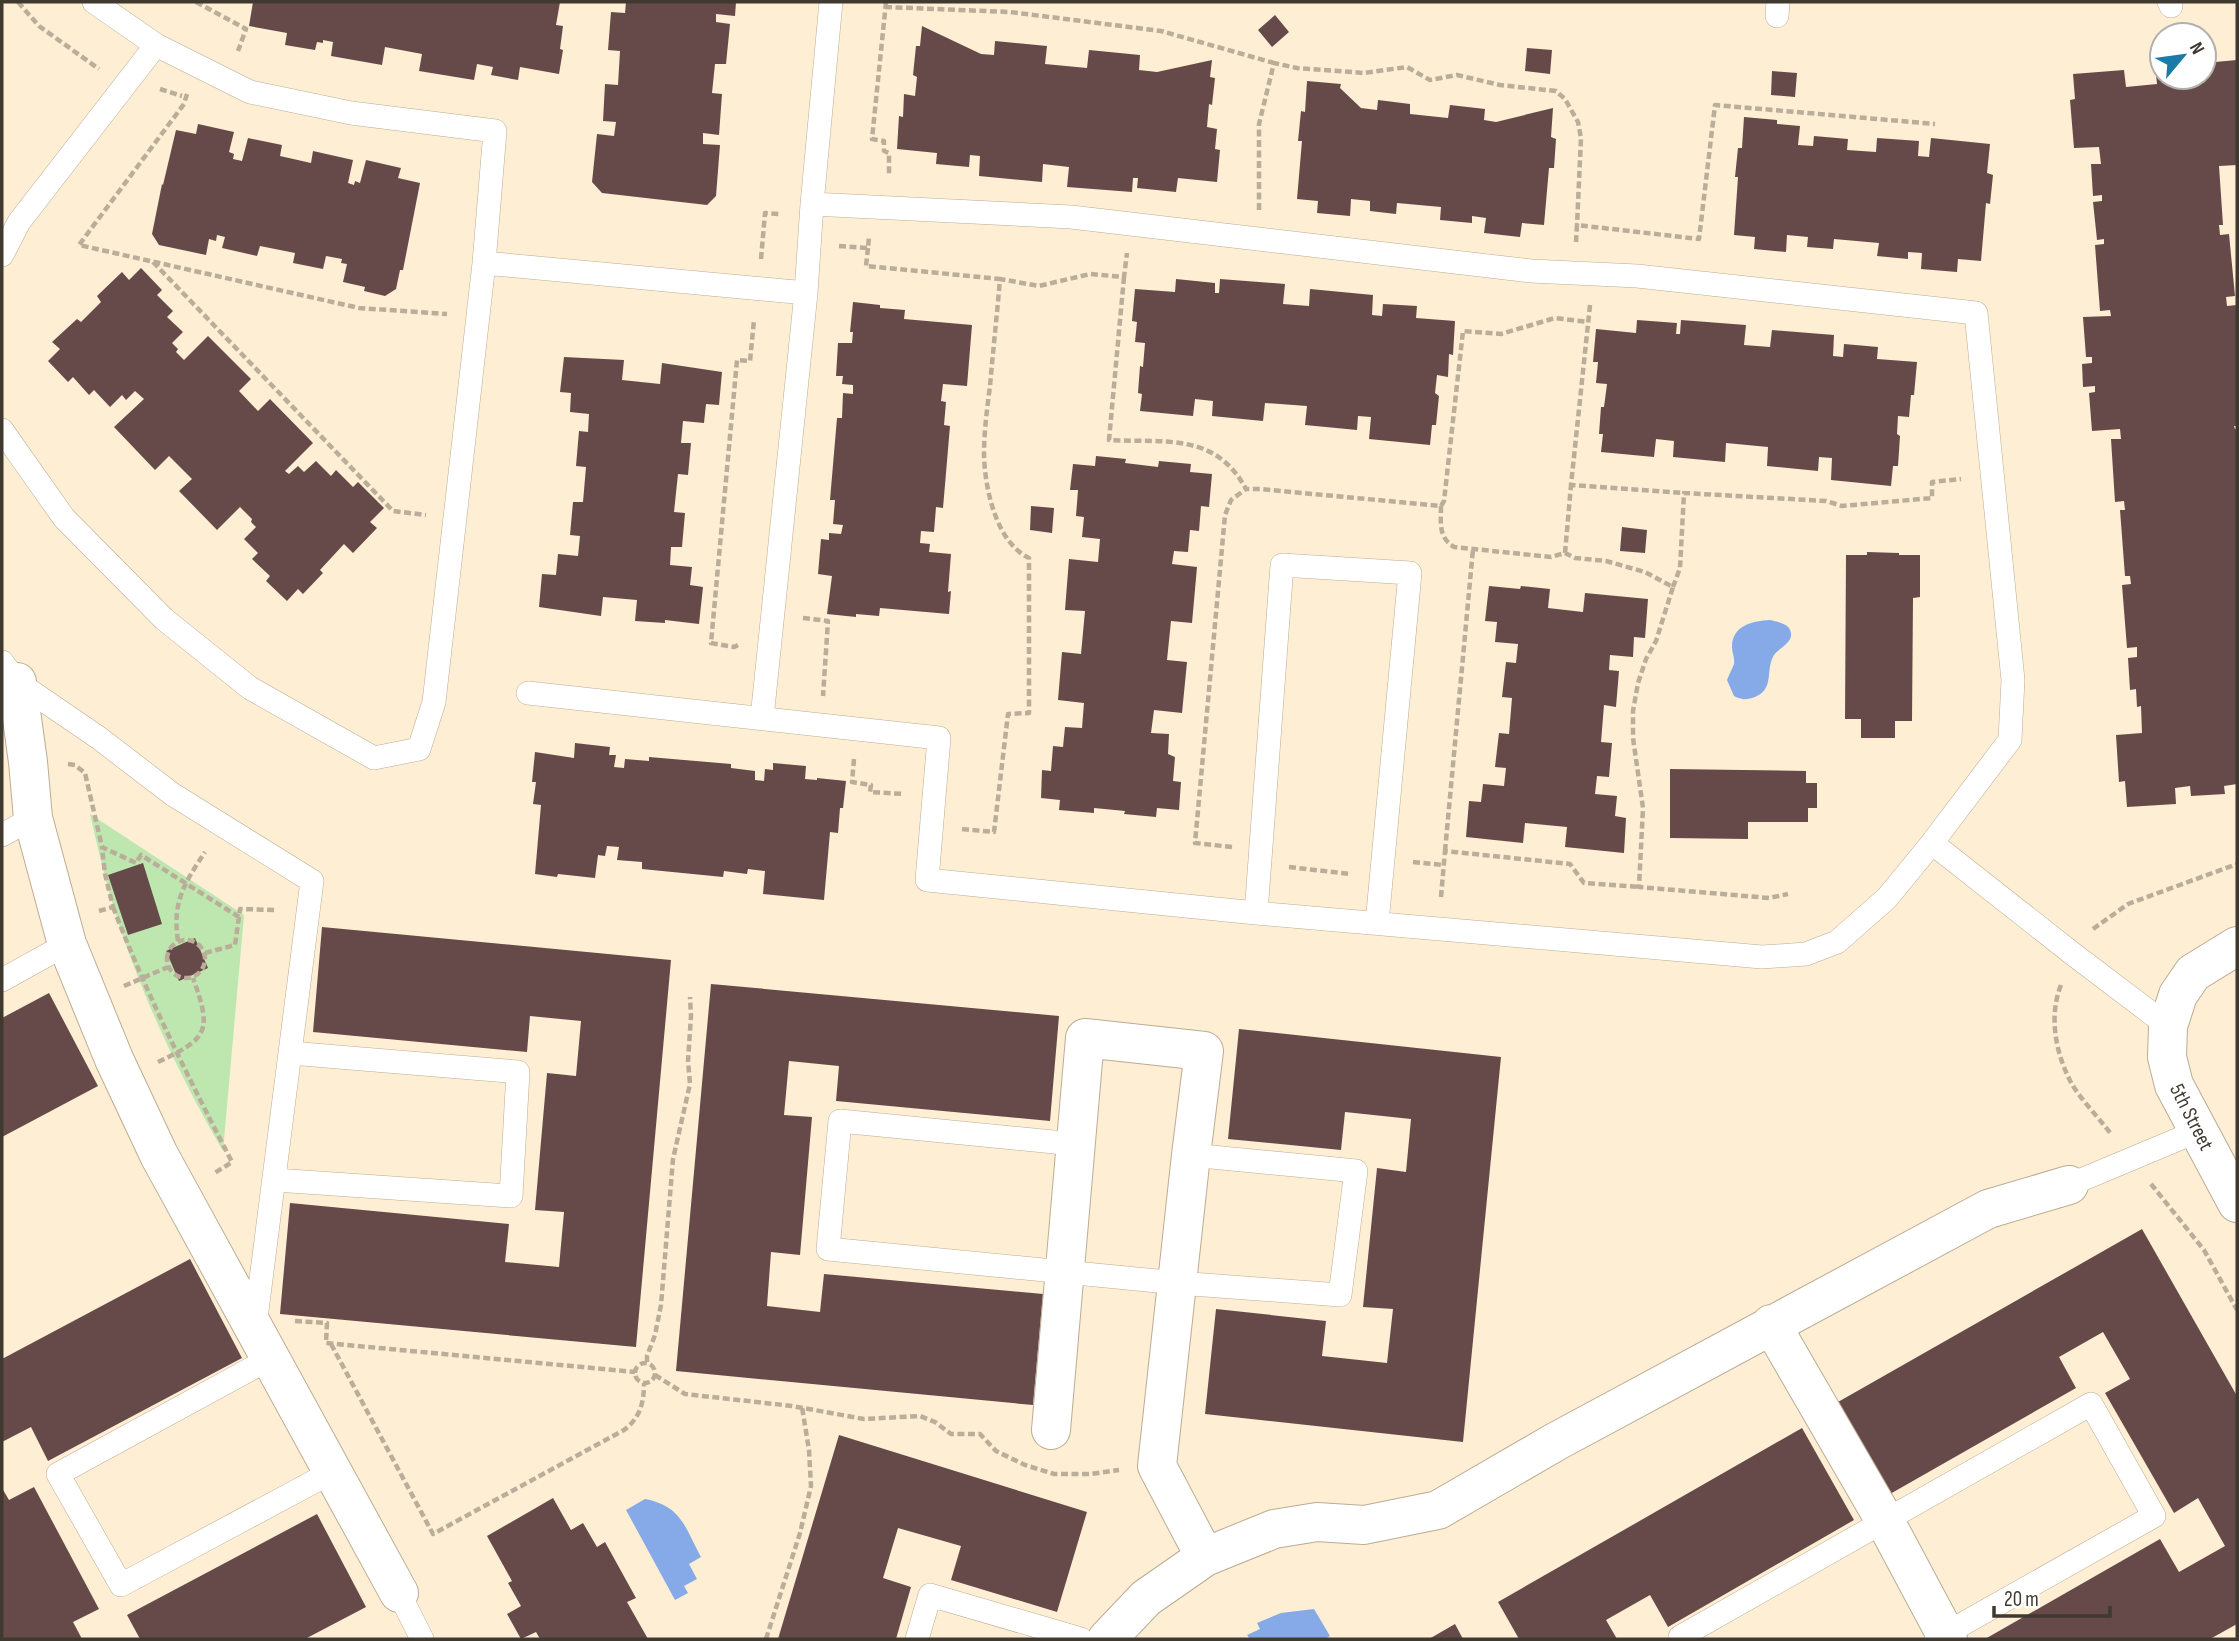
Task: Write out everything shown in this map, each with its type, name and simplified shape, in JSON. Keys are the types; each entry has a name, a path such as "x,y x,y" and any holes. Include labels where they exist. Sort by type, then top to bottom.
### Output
{"street":[{"path":"10,672 28,762 17,827 90,1000 159,1155 399,1593"},
{"name":"5th Street","path":"2237,946 2193,973 2178,995 2168,1026 2167,1057 2174,1085 2237,1203"},
{"path":"1051,1430 1085,1038 1204,1051 1157,1466 1205,1557"},
{"path":"1107,1639 1146,1598 1205,1557 1274,1529 1317,1522 1364,1525 1438,1510 1557,1441 1988,1209 2070,1185"},
{"path":"1772,1324 1885,1521 1943,1637"}],"lane":[{"path":"2,430 64,518 164,619 250,688 374,758 419,749 434,702 484,263 495,131 351,113 250,92 156,45 94,2"},
{"path":"762,718 806,293 831,2"},
{"path":"2,255 19,222 156,45"},
{"path":"528,693 939,738 927,880 1256,913 1762,957 1806,954 1837,942 1887,898 2010,740 2013,680 1976,313 1637,276 1531,271 1071,217 812,204"},
{"path":"484,263 806,293"},
{"path":"1256,913 1282,565 1410,573 1377,923"},
{"path":"10,672 172,794 312,881 261,1280 263,1343 58,1474 121,1585 332,1472"},
{"path":"1932,843 2168,1026"},
{"path":"2,980 67,944"},
{"path":"275,1180 510,1196 518,1072 290,1053"},
{"path":"1074,1144 840,1121 828,1249 1340,1296 1356,1171 1191,1155"},
{"path":"2070,1185 2198,1131"},
{"path":"1681,1639 1680,1637 2091,1404 2154,1516 1943,1637"},
{"path":"399,1593 422,1639"},
{"path":"917,1639 930,1595 1081,1639"}],"path":[{"path":"18,2 39,26 102,71 186,97"},
{"path":"196,2 246,29 236,56 188,90 184,104 79,245 359,308 478,316"},
{"path":"1124,277 1090,274 1039,286 1000,279 866,266 870,227 888,178 889,153 884,151 884,141 872,139 886,4 1010,12 1161,31 1297,68 1364,73 1407,67 1430,80 1457,75 1500,85 1556,91 1565,99 1578,122 1581,138 1577,225"},
{"path":"1259,239 1259,124 1274,63"},
{"path":"868,248 836,245 790,215 765,213 750,361 737,360 711,643 734,647 796,617 828,621 822,696 854,750 852,782 871,785 870,792 908,795 963,829 993,832 1008,714 1030,713 1029,558 1018,553 999,525 984,458 1000,279"},
{"path":"1130,225 1109,440 1192,444 1211,450 1233,469 1246,489 1441,506"},
{"path":"152,261 393,511 455,519"},
{"path":"1588,321 1555,318 1501,334 1463,331 1444,501 1441,506 1441,531 1446,541 1454,547 1551,556 1565,553 1575,558 1625,565 1673,587"},
{"path":"1639,887 1643,808 1633,738 1633,711 1646,659 1656,641 1680,568 1684,493 1826,502 1842,506 1932,498 1932,482 1993,475"},
{"path":"1565,553 1572,485"},
{"path":"1456,930 1441,902 1473,549"},
{"path":"28,762 75,765 85,773 102,847 136,863 141,855 239,917"},
{"path":"178,942 175,924 184,883 222,825"},
{"path":"1445,851 1570,864 1584,883 1769,898 1788,894"},
{"path":"113,907 176,1054 232,1162 207,1178"},
{"path":"205,953 235,945 240,908 275,910 308,918"},
{"path":"190,940 205,953 205,964 193,978 176,976 169,967 169,949 178,942 190,940"},
{"path":"90,1000 169,967"},
{"path":"123,1078 176,1054 200,1038 204,1028 204,1013 193,978"},
{"path":"647,1362 661,1305 673,1159 691,1084 688,1061 690,997"},
{"path":"261,1280 283,1320 327,1323 326,1343 635,1372"},
{"path":"331,1343 433,1534 624,1430 633,1423 639,1413 644,1383"},
{"path":"647,1362 637,1366 635,1372 638,1381 650,1381 655,1375"},
{"path":"647,1362 652,1366 655,1375 685,1394 802,1408 864,1419 919,1416 935,1422 951,1434 980,1434 996,1451 1025,1465 1054,1474 1091,1474 1157,1466"},
{"path":"766,1639 800,1533 811,1486 809,1450 802,1408"}],"green space":[{"path":"90,814 244,915 223,1151 173,1058 144,992 119,925"}],"water":[{"path":"1770,620 1786,626 1791,637 1771,660 1765,689 1749,699 1734,696 1727,680 1734,664 1733,640 1745,626"},
{"path":"645,1499 657,1502 675,1513 701,1557 689,1564 697,1579 684,1586 688,1593 675,1600 626,1510"},
{"path":"1314,1609 1330,1636 1325,1639 1250,1639 1247,1635 1260,1629 1257,1623 1281,1613"}],"building":[{"path":"253,2 560,2 556,25 563,26 559,74 520,67 518,80 491,75 493,67 477,64 474,80 419,71 422,54 385,47 382,65 331,56 333,42 317,42 315,50 285,45 287,33 249,26"},
{"path":"626,2 736,2 735,16 716,14 716,22 730,24 726,64 715,64 712,93 722,94 719,135 703,133 703,144 720,145 716,196 707,205 602,193 592,182 597,134 614,136 616,122 603,121 605,84 618,85 620,51 608,50 611,12 625,13"},
{"path":"1275,15 1289,32 1272,47 1258,30"},
{"path":"922,26 981,54 994,55 995,41 1047,46 1045,64 1087,68 1089,50 1140,55 1139,70 1157,72 1212,60 1210,77 1215,78 1207,127 1217,129 1215,149 1220,150 1217,182 1178,178 1176,192 1137,188 1138,178 1133,178 1132,192 1067,187 1069,167 1043,164 1042,182 979,176 980,156 970,155 969,167 936,164 937,153 897,149 899,116 903,117 904,94 915,96 917,77 913,75 916,46 920,46"},
{"path":"1527,48 1552,50 1550,74 1525,71"},
{"path":"2237,60 2237,165 2219,166 2223,225 2219,225 2220,235 2229,234 2235,296 2226,297 2227,306 2237,305 2237,426 2234,426 2237,429 2237,784 2224,786 2225,794 2191,796 2190,786 2175,788 2176,804 2127,807 2125,781 2119,782 2116,735 2142,733 2141,706 2137,707 2136,689 2130,690 2128,658 2137,657 2137,647 2127,648 2122,585 2131,584 2130,576 2125,576 2120,510 2125,510 2124,501 2115,502 2111,439 2121,439 2120,429 2092,431 2089,393 2095,392 2095,386 2083,387 2082,364 2092,363 2092,357 2086,357 2083,317 2111,316 2110,310 2100,311 2095,245 2104,244 2104,239 2097,240 2093,202 2102,201 2102,195 2093,196 2091,164 2101,164 2099,147 2074,148 2070,100 2075,99 2073,74 2124,70 2126,87 2148,85 2148,91 2218,91 2218,62"},
{"path":"1772,71 1797,73 1795,97 1771,95"},
{"path":"1307,81 1341,84 1340,88 1361,108 1377,110 1378,100 1410,104 1410,114 1448,118 1450,105 1485,109 1484,120 1496,122 1553,108 1551,137 1556,139 1554,168 1549,168 1544,225 1522,223 1520,237 1484,233 1486,218 1472,216 1472,223 1440,220 1441,207 1397,203 1396,214 1370,211 1370,201 1351,199 1350,216 1317,213 1318,201 1297,199 1302,141 1298,141 1301,111 1305,112"},
{"path":"1744,117 1777,120 1777,124 1800,126 1798,145 1813,146 1814,136 1848,139 1847,150 1876,152 1877,138 1919,141 1918,156 1929,157 1931,138 1990,144 1987,173 1993,175 1990,204 1986,203 1981,261 1958,259 1957,272 1921,269 1922,253 1908,252 1908,259 1877,256 1879,243 1834,239 1833,249 1807,247 1808,237 1787,235 1786,252 1754,249 1755,237 1734,235 1738,177 1735,177 1738,148 1742,148"},
{"path":"198,124 234,132 229,152 234,154 233,159 242,161 248,138 282,145 280,156 311,163 313,151 353,160 348,183 354,185 355,181 360,183 366,160 401,168 398,178 420,183 403,270 400,270 396,289 385,296 364,291 365,287 343,282 347,264 341,263 342,259 326,256 323,269 293,263 295,253 260,246 257,256 222,248 225,237 217,235 216,241 209,239 206,255 159,245 152,234 176,130 196,134"},
{"path":"141,268 162,290 157,295 173,311 167,317 183,332 172,343 178,349 176,352 184,360 208,336 251,379 239,391 258,411 270,399 313,443 285,471 289,474 298,466 304,472 316,461 331,476 336,470 353,487 358,482 384,508 370,522 377,528 353,553 344,544 320,570 323,573 303,594 298,589 287,601 266,581 270,576 252,559 258,553 244,539 256,527 240,507 217,530 179,491 192,479 169,456 155,470 114,427 144,399 135,391 126,400 122,395 110,407 94,390 89,395 73,377 68,382 48,361 60,349 52,342 77,319 81,322 101,302 97,296 122,272 129,280"},
{"path":"1176,279 1215,283 1215,293 1219,293 1220,279 1285,284 1283,304 1309,306 1310,289 1373,295 1372,315 1382,316 1383,304 1417,306 1416,318 1455,321 1453,355 1449,354 1448,377 1437,375 1435,393 1439,396 1436,425 1432,425 1430,445 1369,439 1371,417 1358,416 1357,430 1305,425 1307,406 1265,403 1263,421 1212,416 1213,401 1195,399 1193,416 1140,411 1142,394 1138,393 1145,343 1135,342 1137,322 1132,321 1135,289 1175,292"},
{"path":"853,302 905,310 904,319 972,325 967,386 943,384 941,401 946,402 944,425 950,426 943,508 936,507 934,532 921,531 920,543 930,544 929,552 951,554 949,614 880,608 879,616 827,614 832,576 818,574 821,539 829,540 829,533 841,534 843,525 833,524 835,500 830,500 837,418 842,418 843,393 853,394 853,385 842,384 843,376 836,376 838,343 852,343 853,332 850,332"},
{"path":"1637,320 1677,323 1676,334 1680,334 1681,320 1746,325 1744,345 1770,347 1772,330 1834,335 1833,356 1843,357 1844,344 1878,347 1877,359 1917,362 1909,417 1898,416 1898,466 1893,466 1891,486 1831,480 1832,458 1819,457 1818,471 1767,466 1768,447 1726,443 1725,462 1673,457 1674,441 1656,439 1654,457 1601,452 1601,407 1604,407 1607,384 1596,383 1598,362 1593,362 1596,329 1636,333"},
{"path":"564,357 624,360 622,380 660,384 662,363 722,372 719,405 706,404 704,423 683,421 681,443 691,443 688,475 678,474 674,512 685,513 682,547 671,547 670,565 692,567 690,585 703,587 699,624 665,620 665,623 635,621 637,600 603,597 601,616 539,607 542,574 556,575 558,554 578,556 580,536 570,535 573,502 583,502 586,467 576,466 579,431 588,432 589,414 570,412 571,393 560,392"},
{"path":"1096,456 1126,459 1125,463 1158,467 1159,461 1191,464 1190,472 1212,474 1209,507 1201,506 1199,531 1190,530 1188,552 1174,551 1172,564 1197,567 1192,623 1171,621 1167,660 1187,662 1182,713 1154,710 1151,733 1169,734 1168,754 1175,757 1173,781 1181,782 1179,810 1157,808 1156,817 1094,808 1094,813 1059,810 1060,800 1041,798 1042,770 1051,771 1053,746 1063,747 1065,727 1082,728 1084,703 1058,700 1062,652 1081,654 1085,611 1065,610 1069,559 1098,562 1100,539 1082,537 1084,517 1076,516 1078,490 1070,490 1073,464 1095,466"},
{"path":"1031,506 1054,508 1052,533 1030,530"},
{"path":"1622,527 1647,530 1645,553 1620,551"},
{"path":"1867,552 1920,555 1920,597 1913,598 1912,721 1895,721 1895,738 1861,738 1861,719 1845,719 1846,555 1867,555"},
{"path":"1489,586 1550,589 1548,608 1583,612 1585,593 1648,599 1645,638 1634,637 1633,657 1610,655 1609,670 1619,671 1616,707 1604,705 1601,742 1612,743 1609,777 1597,776 1595,794 1617,796 1615,816 1626,818 1624,853 1565,847 1567,827 1525,823 1523,843 1466,837 1469,801 1481,802 1483,784 1504,786 1506,768 1495,767 1499,733 1509,734 1512,698 1502,697 1506,662 1516,663 1518,644 1495,642 1497,622 1485,621"},
{"path":"575,743 610,747 609,755 616,755 614,767 624,768 625,759 649,761 649,757 731,764 731,768 755,771 755,780 764,781 765,769 773,770 773,763 806,766 805,779 846,781 838,833 830,832 824,900 763,894 765,871 748,869 747,874 724,871 723,877 642,869 642,862 617,860 619,847 607,846 605,856 598,855 595,878 535,874 541,805 533,804 536,782 532,782 535,752 574,758"},
{"path":"1670,769 1806,771 1806,783 1817,783 1817,808 1808,808 1808,822 1748,822 1748,839 1670,838"},
{"path":"143,863 162,924 128,935 108,875"},
{"path":"322,927 671,960 636,1347 280,1314 290,1203 509,1224 505,1262 559,1267 564,1212 535,1210 547,1073 576,1076 581,1021 530,1016 527,1052 313,1032"},
{"path":"195,938 208,968 179,981 166,951"},
{"path":"711,984 1059,1016 1050,1121 836,1101 839,1066 789,1061 784,1115 812,1117 800,1255 771,1252 767,1306 820,1312 824,1274 1043,1294 1033,1405 676,1371"},
{"path":"49,993 98,1086 2,1137 2,1018"},
{"path":"1239,1029 1501,1057 1463,1442 1205,1414 1216,1309 1326,1321 1322,1356 1387,1363 1393,1309 1363,1307 1377,1168 1406,1172 1411,1119 1345,1112 1341,1150 1228,1139"},
{"path":"2142,1229 2237,1396 2237,1624 2210,1639 1985,1639 2160,1539 2179,1572 2225,1546 2198,1498 2174,1513 2105,1393 2130,1379 2103,1332 2059,1357 2076,1388 1890,1494 1838,1402"},
{"path":"190,1259 242,1358 48,1461 31,1427 2,1442 2,1359"},
{"path":"1802,1428 1854,1520 1668,1627 1650,1595 1606,1620 1617,1639 1519,1639 1498,1602"},
{"path":"839,1435 1087,1512 1057,1612 951,1580 961,1546 898,1528 883,1578 911,1587 896,1639 778,1639"},
{"path":"34,1487 99,1609 73,1622 82,1639 2,1639 2,1488 9,1500"},
{"path":"553,1498 571,1530 583,1523 597,1547 605,1542 636,1598 627,1602 648,1639 540,1639 536,1632 521,1639 507,1614 521,1606 508,1583 512,1581 487,1536"},
{"path":"317,1514 366,1607 305,1639 140,1639 127,1615"},
{"path":"1455,1624 1463,1639 1429,1639"}]}
